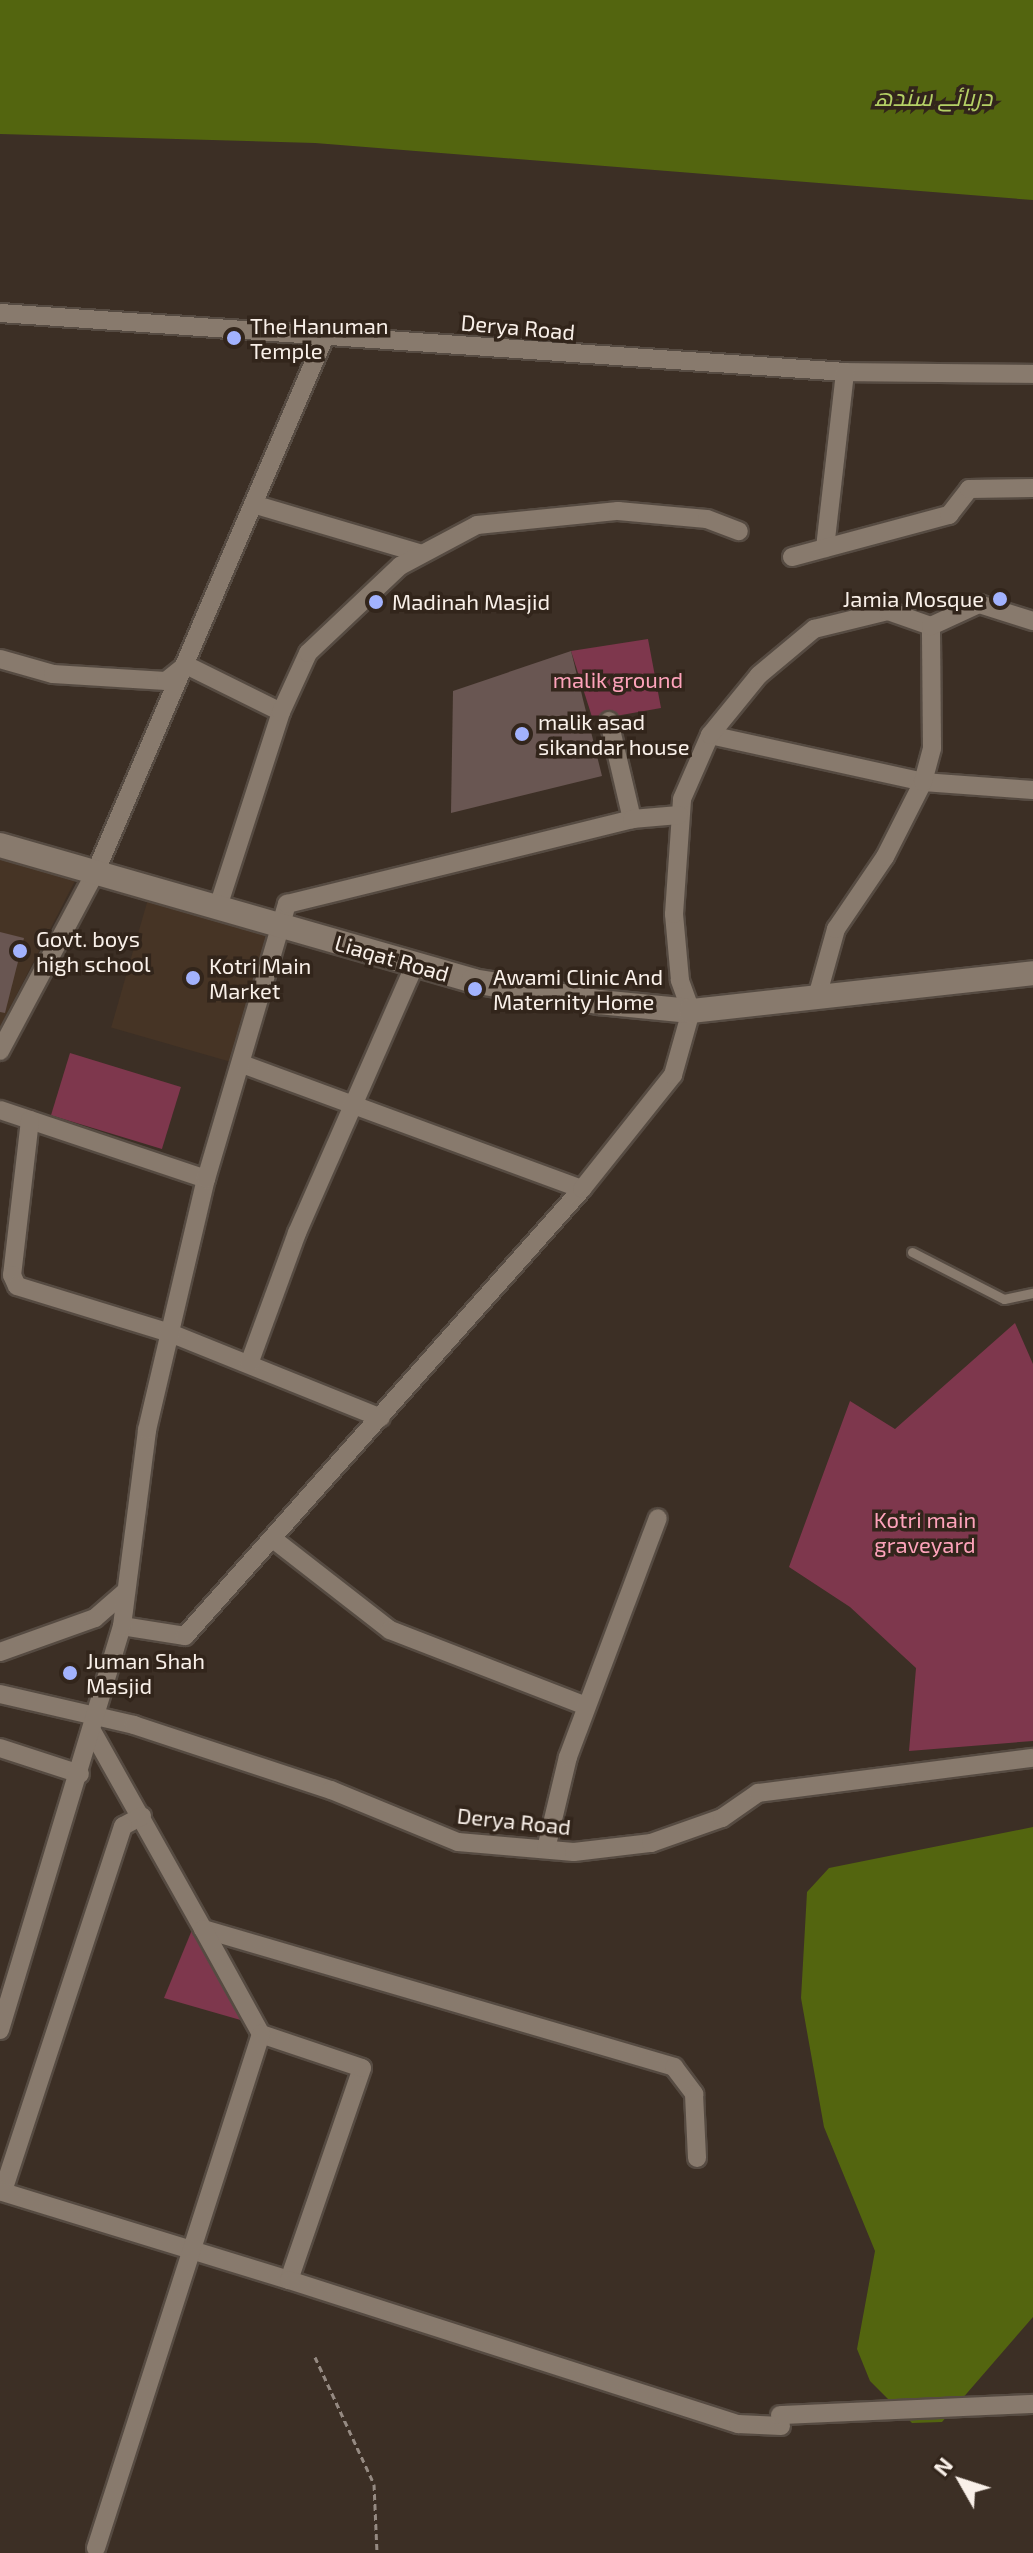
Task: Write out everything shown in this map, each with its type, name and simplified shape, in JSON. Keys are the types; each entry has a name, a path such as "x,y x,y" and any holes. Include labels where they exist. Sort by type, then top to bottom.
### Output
{"street":[{"name":"Derya Road","path":"0,313 845,372 1033,374"},
{"path":"0,1051 96,871 256,505 326,334"},
{"path":"825,548 845,372"},
{"path":"792,557 949,515 969,489 1033,488"},
{"path":"256,505 419,553"},
{"path":"218,907 281,712 308,653 419,553 477,525 532,517 665,513 739,531"},
{"path":"122,1626 185,1636 582,1189 673,1075 691,1011 680,980 674,914 679,815 710,735 759,675 814,629 888,611 931,626 979,604 1033,621"},
{"path":"817,997 836,929 885,857 923,782 932,748 931,626"},
{"path":"0,659 53,674 166,681 186,665"},
{"path":"186,665 281,712"},
{"path":"609,721 632,819"},
{"path":"710,735 923,782 1033,790"},
{"path":"0,2030 80,1774 122,1626 124,1593 170,1333 206,1179 284,926 287,904 632,819 679,815"},
{"name":"Liaqat Road","path":"0,845 473,981 691,1011 1033,973"},
{"path":"249,1364 353,1106 415,964"},
{"path":"242,1064 582,1189"},
{"path":"0,1110 206,1179"},
{"path":"30,1120 13,1281 170,1333 381,1418"},
{"path":"546,1849 586,1706 658,1518"},
{"path":"273,1539 390,1630 586,1706"},
{"path":"0,1652 95,1618 124,1593"},
{"name":"Derya Road","path":"0,1694 94,1724 331,1790 458,1842 546,1849 651,1843 722,1818 758,1793 1033,1758"},
{"path":"94,1724 261,2034 362,2068 289,2280"},
{"path":"0,1748 80,1774"},
{"path":"142,1816 123,1826 3,2192 738,2424 1033,2404"},
{"path":"203,1929 674,2067 694,2094 697,2158"},
{"path":"96,2548 188,2249 261,2034"}],"lane":[{"path":"912,1252 1004,1299 1033,1293"}],"path":[{"path":"315,2357 374,2484 377,2553"}],"shaded area":[{"name":"Govt. boys high school","path":"0,853 78,875 0,1027"},
{"name":"Kotri Main Market","path":"150,892 278,929 239,1064 111,1028"}],"green space":[{"name":"malik ground","path":"648,639 661,708 593,720 571,651"},
{"path":"70,1053 181,1087 162,1149 51,1115"},
{"name":"Kotri main graveyard","path":"1015,1323 1033,1364 1033,1741 909,1751 916,1668 850,1607 789,1567 850,1401 895,1429"},
{"path":"192,1930 244,2021 164,1998"}],"water":[{"name":"دریائے سندھ","path":"0,0 1033,0 1033,200 315,143 0,134"},
{"path":"1033,1827 1033,2317 942,2422 912,2423 870,2381 857,2349 875,2251 824,2127 801,1998 807,1892 829,1868"}],"building":[{"name":"malik asad sikandar house","path":"571,651 602,776 451,813 453,691"},
{"path":"0,932 24,938 5,1013 0,1012"}],"place":[{"name":"The Hanuman Temple","path":"234,338"},
{"name":"Jamia Mosque","path":"1000,599"},
{"name":"Madinah Masjid","path":"376,602"},
{"name":"malik asad sikandar house","path":"522,734"},
{"name":"Govt. boys high school","path":"20,951"},
{"name":"Kotri Main Market","path":"193,978"},
{"name":"Awami Clinic And Maternity Home","path":"475,989"},
{"name":"Juman Shah Masjid","path":"70,1673"}]}
